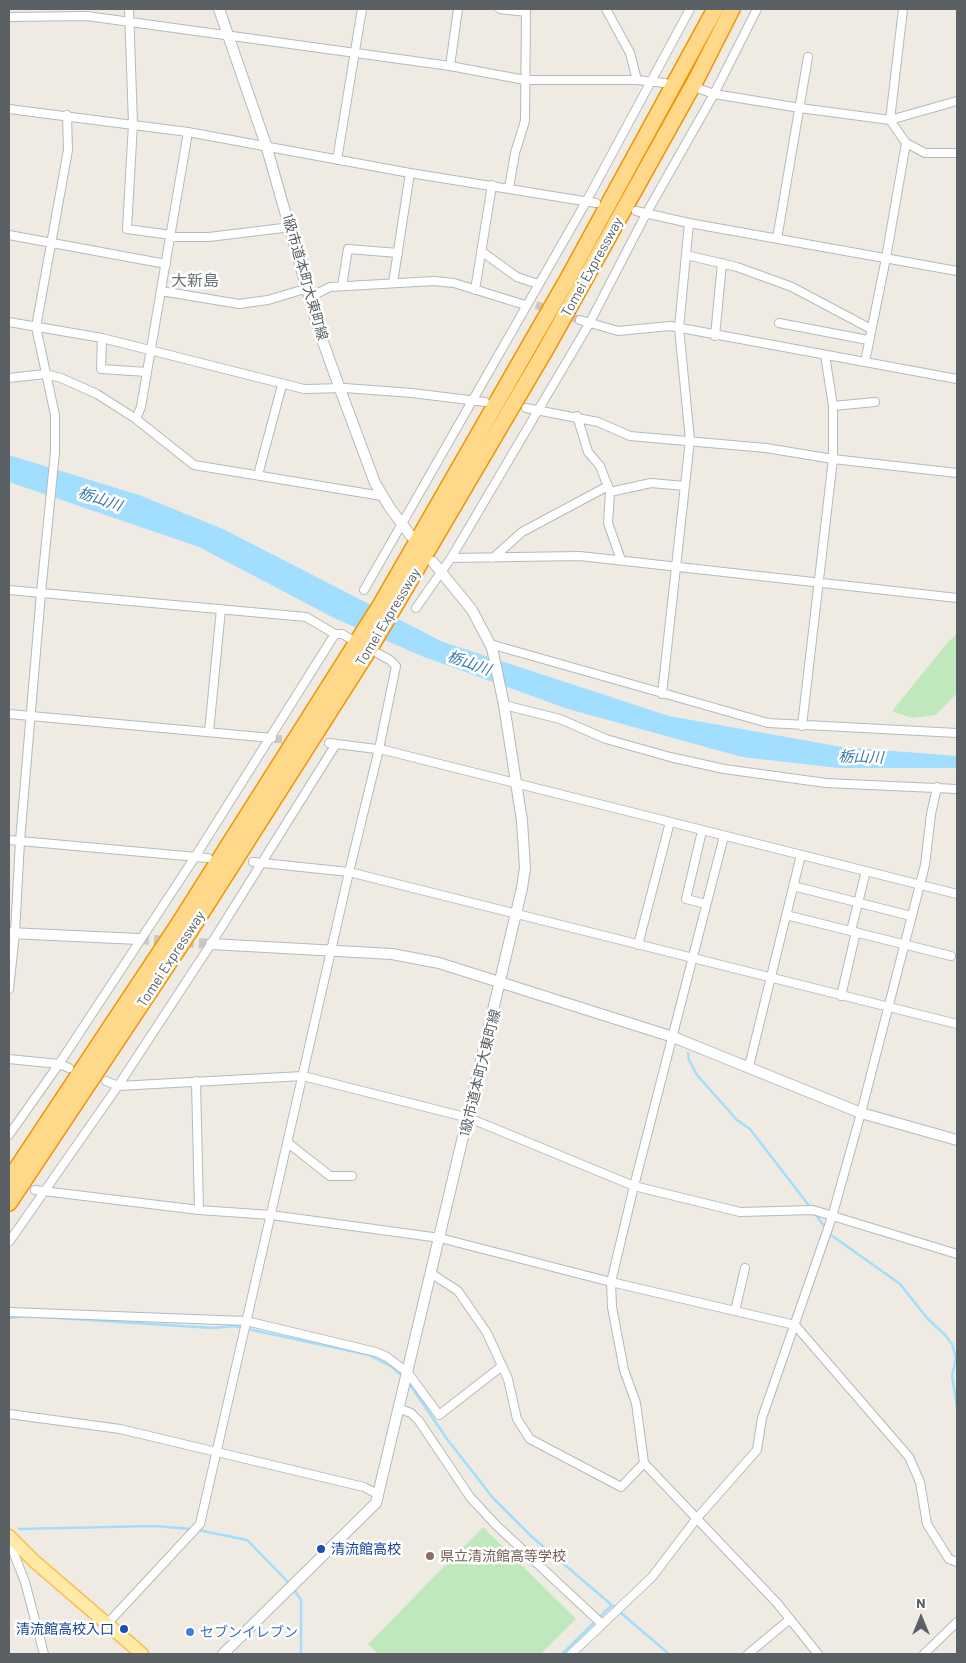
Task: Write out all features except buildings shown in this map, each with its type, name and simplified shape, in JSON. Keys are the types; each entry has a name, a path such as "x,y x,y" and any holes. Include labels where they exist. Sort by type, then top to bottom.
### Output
{"highway":[{"name":"Tomei Expressway","path":"387,606 715,9"},
{"name":"Tomei Expressway","path":"9,1203 190,931 364,643 546,349 698,78 732,9"},
{"name":"Tomei Expressway","path":"9,1180 364,643"}],"main road":[{"path":"9,1536 34,1561 142,1654"}],"street":[{"path":"130,9 133,124 127,229 171,236 209,237 291,227"},
{"name":"1級市道本町大東町線","path":"219,9 266,145 309,292 340,389 382,496 411,536"},
{"path":"337,160 362,9"},
{"path":"450,66 458,9"},
{"path":"500,9 526,10 525,121 515,153 509,188"},
{"path":"606,9 630,53 637,80"},
{"path":"364,590 586,202 653,81 690,9"},
{"path":"416,608 451,558 589,324 646,214 714,94 757,9"},
{"path":"904,9 890,120 906,143 926,153 957,153"},
{"path":"9,17 72,16 130,22 450,66 526,80 637,80 665,83"},
{"path":"777,239 808,57"},
{"path":"700,89 714,94 890,120 957,101"},
{"path":"9,109 188,132 410,173 492,185 596,204"},
{"path":"9,989 12,933 41,593 56,452 55,416 36,327 53,243 68,150 67,115"},
{"path":"136,419 141,407 188,132"},
{"path":"865,362 886,258 906,143"},
{"path":"393,283 410,173"},
{"path":"475,290 492,185"},
{"path":"636,211 690,223 957,271"},
{"path":"662,694 690,440 679,328 690,223"},
{"path":"9,235 166,264"},
{"path":"342,286 348,249 398,253"},
{"path":"481,251 517,277 538,284"},
{"path":"686,254 722,262 792,287 871,329"},
{"path":"715,336 722,262"},
{"path":"161,291 239,304 330,287 434,281 454,283 526,304 536,305"},
{"path":"580,320 618,331 661,326 679,328 957,379"},
{"path":"9,322 102,338 282,385 304,389 412,393 485,402"},
{"path":"779,323 868,340"},
{"path":"102,338 100,369 147,372"},
{"path":"802,726 833,459 833,406 825,354"},
{"path":"9,378 45,374 61,378 97,394 136,419 194,465 382,496"},
{"path":"258,475 282,385"},
{"path":"833,406 875,402"},
{"path":"526,408 577,416 598,422 630,436 766,448 833,459 957,473"},
{"path":"577,416 588,452 600,466 609,489 608,523 621,560"},
{"path":"492,558 522,532 609,489 651,483 685,486"},
{"path":"451,558 580,556 957,598"},
{"name":"1級市道本町大東町線","path":"379,1494 502,982 525,868 522,821 504,703 491,646 472,610 433,562"},
{"path":"9,590 306,617 335,634 342,634 364,643 396,666 379,749 349,872 200,1524 107,1624"},
{"path":"209,732 221,609"},
{"path":"9,1135 59,1064 139,939 195,857 272,738 335,634"},
{"path":"491,646 768,723 957,733"},
{"path":"504,703 560,719 606,739 670,757 724,769 826,783 957,788"},
{"path":"9,714 272,738"},
{"path":"9,1242 118,1086 211,944 262,863 332,743 379,749 957,894"},
{"path":"571,1654 600,1622 652,1577 697,1518 757,1450 762,1418 832,1217 861,1113 925,865 936,787"},
{"path":"638,945 670,822"},
{"path":"702,831 686,899 706,904"},
{"path":"724,836 611,1282 614,1328 624,1370 636,1403 644,1463 790,1619 818,1654"},
{"path":"9,840 208,858"},
{"path":"749,1066 801,855"},
{"path":"254,862 349,872 957,1024"},
{"path":"841,996 858,903 866,871"},
{"path":"793,886 911,916"},
{"path":"786,915 951,956"},
{"path":"12,933 139,939"},
{"path":"211,944 332,950 415,957 502,982 673,1037 749,1066 861,1113 957,1140"},
{"path":"9,1058 59,1064 69,1068"},
{"path":"106,1081 118,1086 303,1076 468,1118 634,1186 740,1212 813,1210 957,1254"},
{"path":"196,1081 200,1210"},
{"path":"288,1143 330,1176 352,1176"},
{"path":"34,1190 200,1210 271,1215 440,1238 611,1282 794,1325 909,1457 920,1482 927,1524 949,1559 957,1562"},
{"path":"735,1311 745,1268"},
{"path":"432,1274 449,1284 466,1302 487,1333 508,1379 517,1419 530,1439 621,1487 644,1463"},
{"path":"9,1312 246,1321 376,1352 387,1357 408,1372 439,1414 502,1366"},
{"path":"400,1409 411,1413 419,1421 470,1497 600,1622"},
{"path":"9,1414 120,1429 364,1487 379,1494 372,1508 223,1654"},
{"path":"9,1541 26,1582 44,1654"},
{"path":"19,1567 27,1560 34,1561"},
{"path":"748,1654 790,1619"},
{"path":"924,1654 957,1622"}],"green space":[{"path":"957,634 957,693 936,715 912,718 892,711 948,642"},
{"path":"483,1527 576,1619 541,1654 378,1654 368,1644"}],"water":[{"name":"栃山川","path":"9,455 139,495 223,529 443,642 669,716 842,747 957,756 957,768 838,768 742,757 568,709 424,657 334,618 199,547 9,482"}],"waterway":[{"path":"688,1053 689,1060 697,1075 737,1120 750,1129 810,1207"},
{"path":"815,1214 831,1235 900,1284 927,1318 952,1344 956,1358 952,1376 957,1407"},
{"path":"9,1318 27,1316 213,1328 234,1326 369,1355 392,1367 402,1376"},
{"path":"408,1382 447,1439 493,1498 531,1536 669,1654"},
{"path":"19,1529 154,1526 192,1529"},
{"path":"198,1530 247,1540 290,1584"},
{"path":"293,1588 301,1600 301,1654"},
{"path":"562,1654 611,1606"}],"tunnel":[{"path":"536,305 580,320"},
{"path":"274,739 297,740"},
{"path":"139,939 211,944"}],"place":[{"name":"清流館高校","path":"321,1549"},
{"name":"県立清流館高等学校","path":"430,1556"},
{"name":"清流館高校入口","path":"124,1629"},
{"name":"セブンイレブン","path":"190,1632"}],"district":[{"name":"大新島","path":"195,281"}]}
